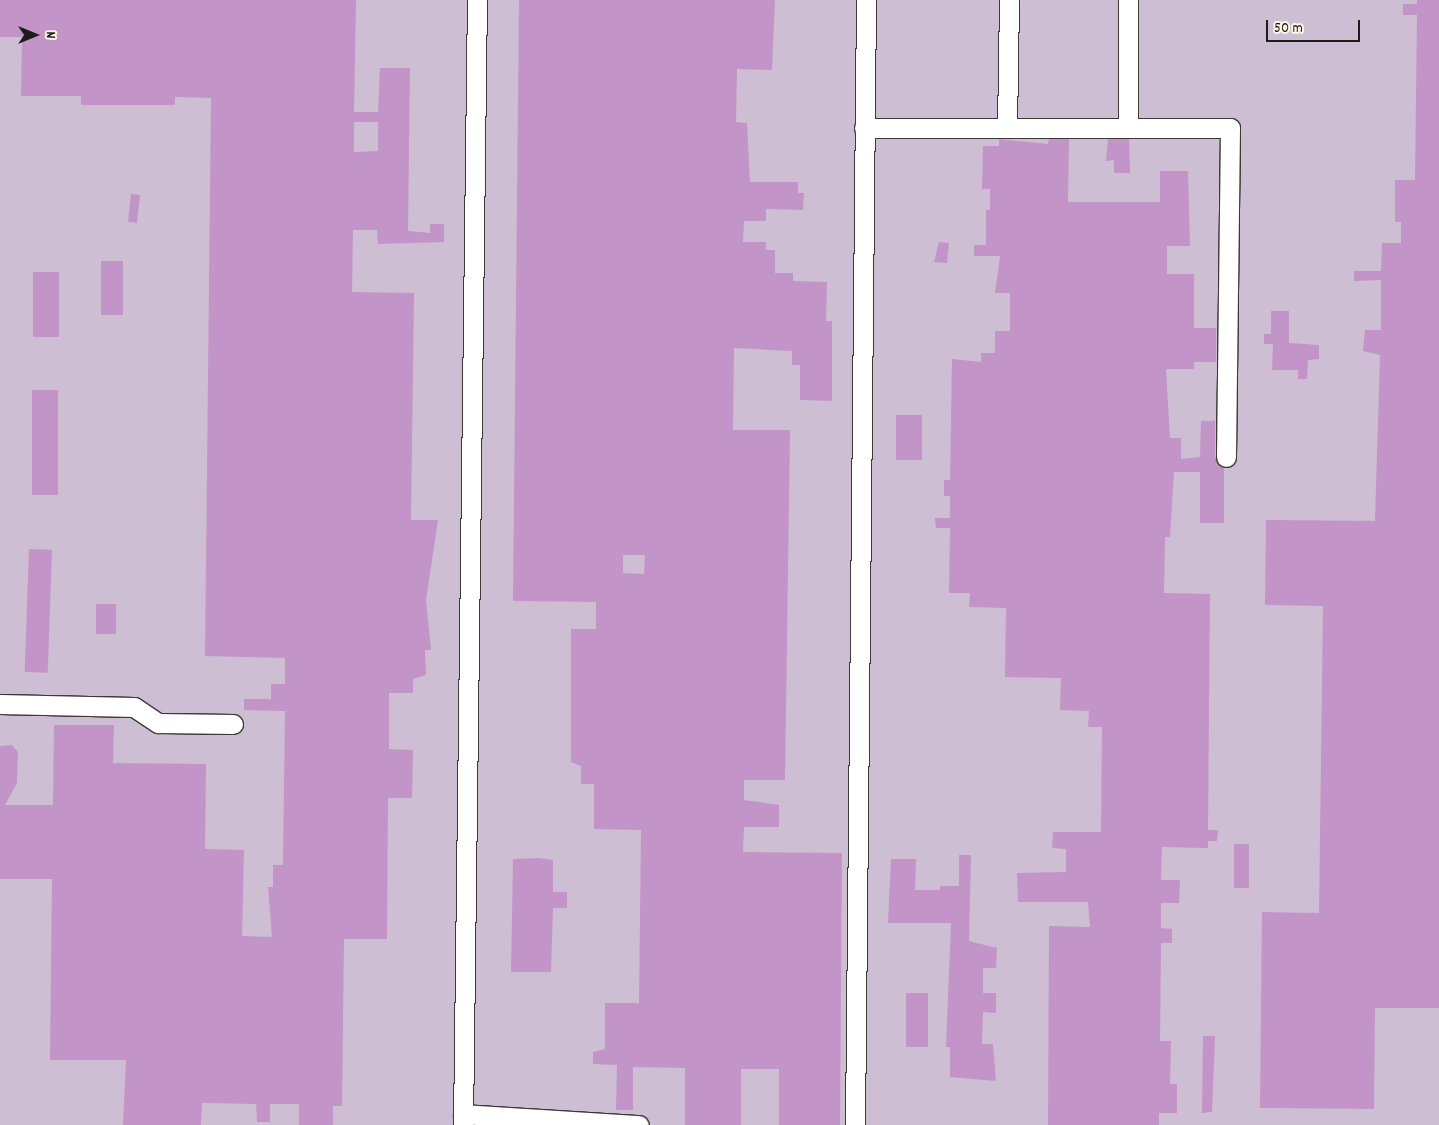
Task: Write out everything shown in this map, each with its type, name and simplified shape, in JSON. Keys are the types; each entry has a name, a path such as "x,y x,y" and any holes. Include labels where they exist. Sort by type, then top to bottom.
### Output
{"lane":[{"path":"478,0 463,1120 639,1125"},
{"path":"856,1125 866,0"},
{"path":"1007,128 1009,0"},
{"path":"1128,0 1128,128"},
{"path":"864,128 1230,128 1226,457"},
{"path":"0,704 134,707 158,723 233,724"}],"shaded area":[{"path":"0,0 1439,0 1439,1125 0,1125"}],"building":[{"path":"0,0 356,0 354,112 378,112 380,68 410,68 408,231 430,233 430,224 444,224 444,242 378,244 377,230 353,230 352,292 414,293 411,520 438,520 426,600 431,650 425,650 426,675 413,679 413,693 389,693 389,749 413,750 412,798 388,798 387,939 344,939 342,1106 333,1106 333,1125 299,1125 299,1104 270,1104 270,1122 257,1122 256,1104 202,1103 201,1125 123,1125 126,1060 50,1060 52,879 0,879 0,746 12,745 18,752 17,783 5,805 53,805 54,725 114,725 113,763 206,764 205,849 244,850 242,936 272,937 268,887 273,887 273,865 283,865 285,711 244,710 244,699 271,699 271,684 285,684 285,658 205,656 211,98 175,97 175,105 81,105 81,96 21,96 22,37 0,37","holes":["354,122 378,122 378,151 354,152"]},
{"path":"519,0 775,0 772,70 737,69 736,122 747,123 750,182 798,182 798,193 804,193 803,210 766,209 766,221 744,221 743,242 766,242 766,250 775,250 775,273 793,273 793,281 827,282 826,321 832,321 832,401 800,400 800,365 792,365 792,351 734,348 733,430 790,430 785,780 744,780 744,800 779,805 779,827 744,827 743,852 842,853 840,1125 779,1125 779,1069 741,1069 741,1125 685,1125 685,1068 633,1067 633,1110 616,1110 617,1065 593,1064 593,1052 605,1049 605,1003 639,1003 641,830 594,829 594,784 581,784 581,766 571,762 571,629 596,629 596,602 513,601","holes":["623,555 645,555 644,574 623,573"]},
{"path":"1417,0 1439,0 1439,1008 1375,1008 1374,1109 1260,1108 1262,912 1319,913 1323,606 1265,605 1266,520 1375,521 1380,355 1363,351 1365,330 1381,330 1381,280 1354,281 1354,271 1381,271 1382,243 1401,243 1401,222 1395,222 1395,180 1415,180 1417,15 1403,15 1403,4 1417,4"},
{"path":"999,139 1048,144 1049,139 1069,139 1068,202 1160,202 1160,171 1188,171 1190,246 1167,246 1167,274 1194,274 1194,328 1216,328 1216,362 1194,362 1194,369 1166,369 1170,438 1181,438 1181,459 1200,457 1201,421 1215,421 1215,457 1224,468 1224,523 1200,523 1200,472 1174,472 1170,537 1165,537 1164,593 1210,594 1208,830 1218,830 1217,841 1208,841 1208,848 1162,847 1161,880 1180,880 1179,903 1161,903 1161,928 1172,929 1172,943 1161,943 1160,1041 1171,1041 1170,1084 1177,1084 1177,1113 1159,1113 1159,1125 1048,1125 1049,926 1090,927 1088,902 1018,902 1017,873 1066,872 1066,849 1052,848 1053,832 1101,832 1102,727 1088,727 1089,711 1060,710 1061,678 1005,677 1006,608 969,607 970,593 949,593 950,528 936,528 935,518 950,518 950,496 944,496 944,480 950,480 952,359 981,362 981,353 995,353 995,331 1010,331 1010,293 995,293 1000,256 974,256 974,245 986,245 986,210 990,210 990,189 982,189 983,146 999,146"},
{"path":"1108,139 1129,139 1130,173 1114,173 1114,160 1106,161"},
{"path":"131,194 140,195 137,223 128,222"},
{"path":"939,242 949,243 947,263 934,262"},
{"path":"101,261 123,261 123,315 101,315"},
{"path":"33,272 59,272 59,337 33,337"},
{"path":"1271,311 1289,311 1289,343 1319,345 1319,359 1308,360 1307,379 1298,379 1298,370 1272,370 1273,344 1264,344 1264,334 1271,334"},
{"path":"32,390 58,390 58,495 32,495"},
{"path":"896,415 922,415 922,460 896,460"},
{"path":"29,549 52,550 48,673 25,672"},
{"path":"96,604 116,604 116,634 96,634"},
{"path":"1234,844 1249,844 1249,888 1234,888"},
{"path":"959,855 971,855 969,941 997,948 996,968 983,968 983,993 996,993 996,1013 983,1012 982,1044 993,1044 996,1081 950,1077 950,1047 946,1047 951,923 888,923 891,859 916,859 915,890 940,890 940,886 959,886"},
{"path":"539,858 553,860 553,892 567,892 567,908 553,908 551,972 511,972 513,859"},
{"path":"906,993 928,993 928,1047 906,1047"},
{"path":"1203,1036 1215,1036 1212,1112 1202,1113"}]}
